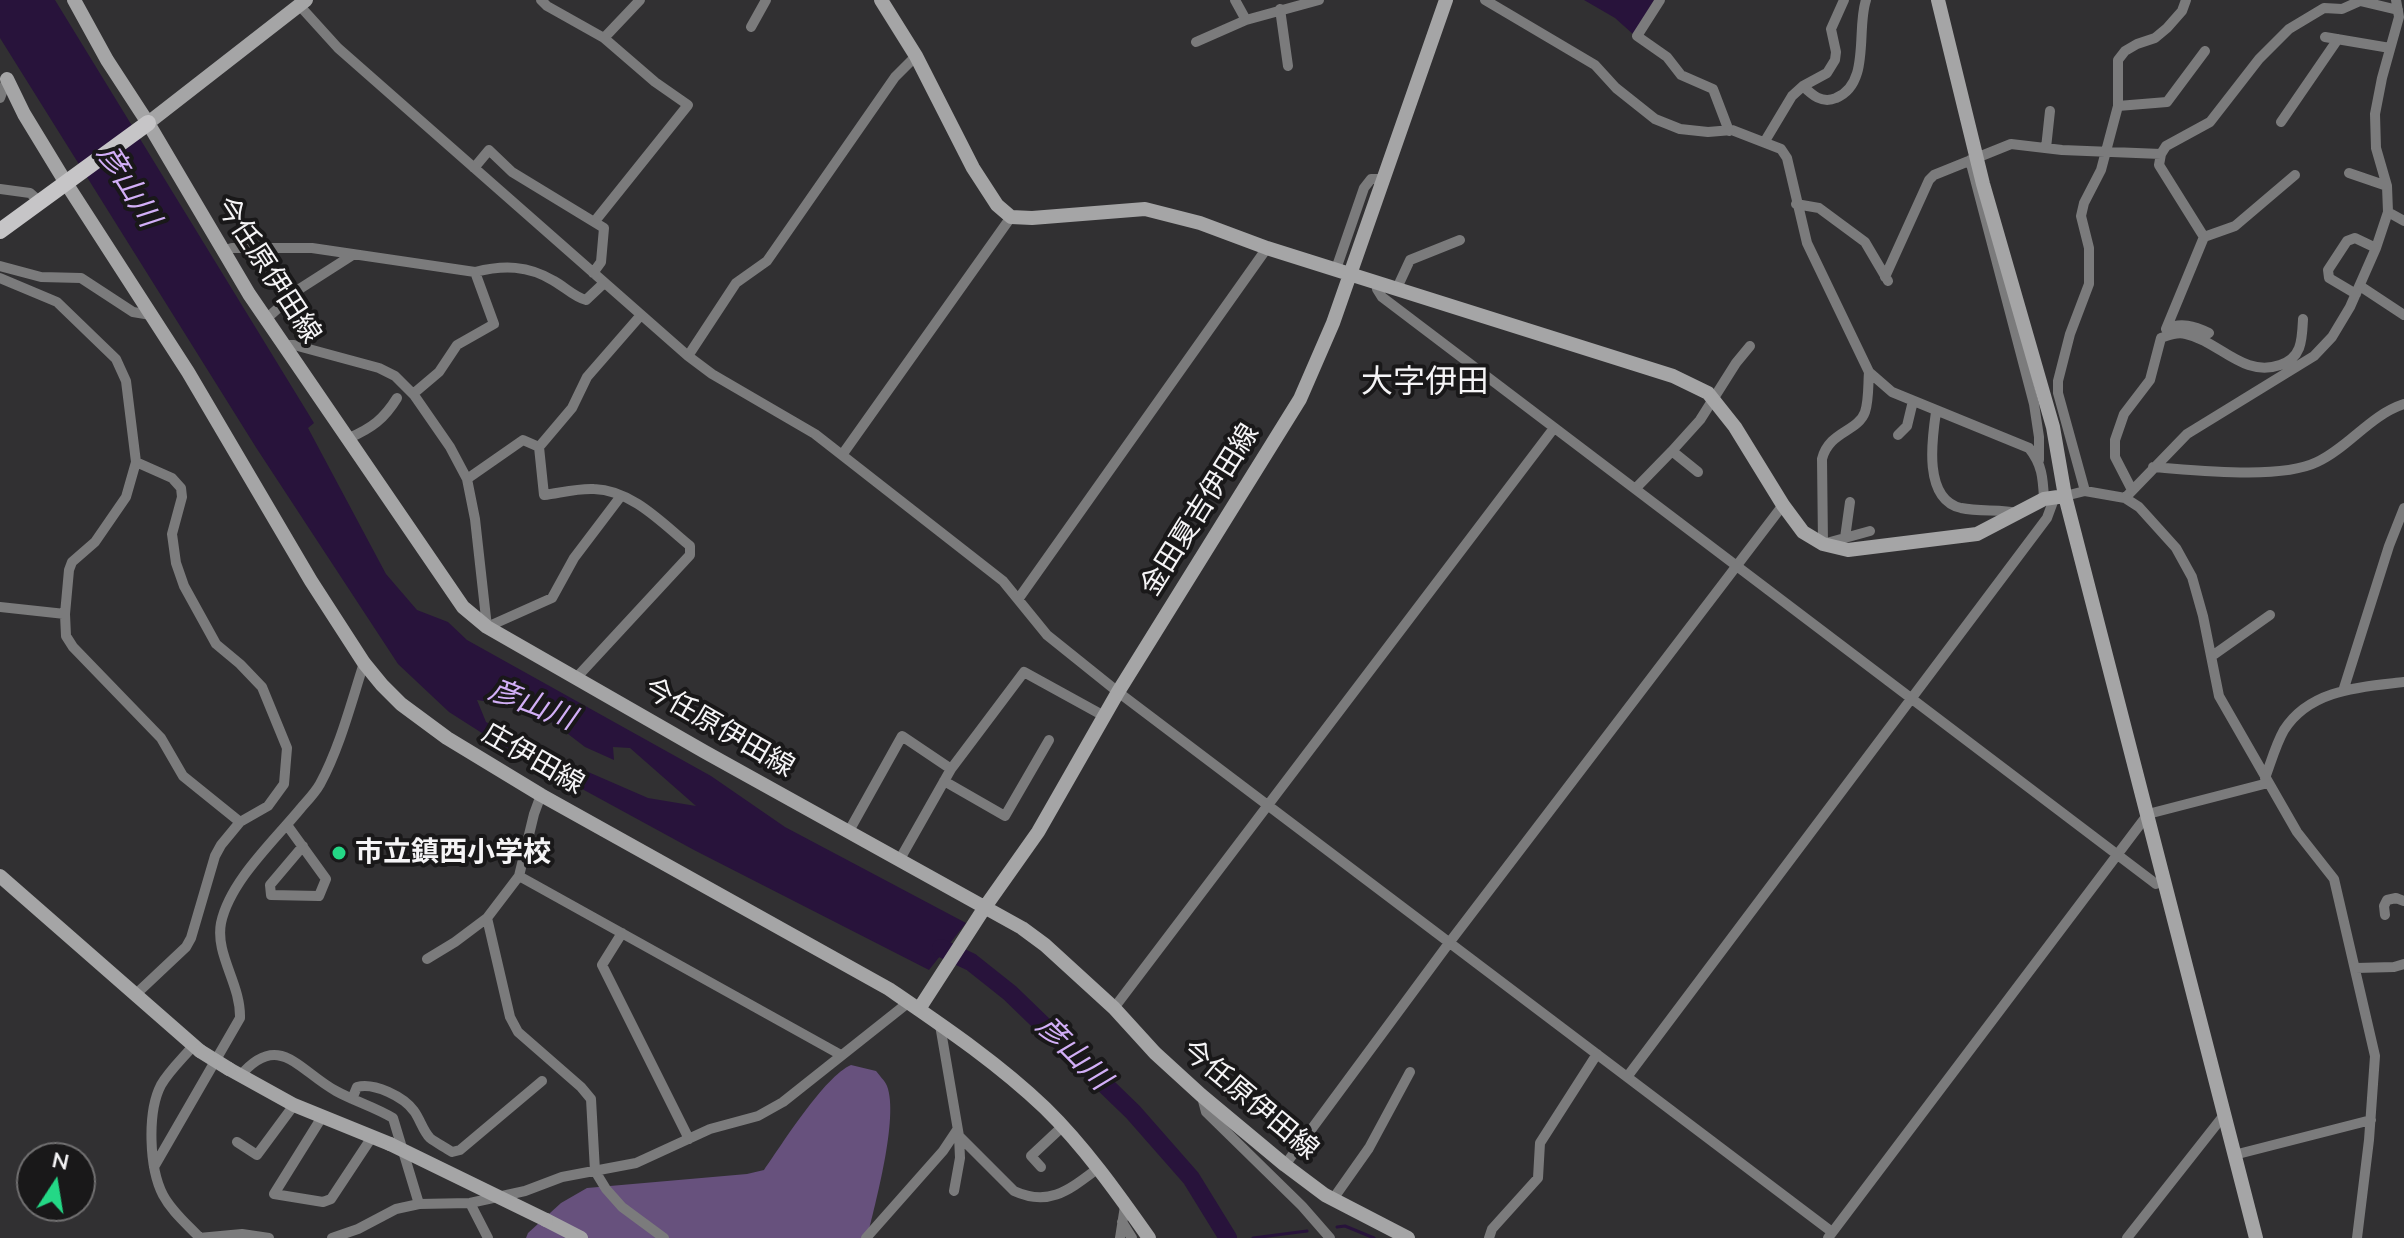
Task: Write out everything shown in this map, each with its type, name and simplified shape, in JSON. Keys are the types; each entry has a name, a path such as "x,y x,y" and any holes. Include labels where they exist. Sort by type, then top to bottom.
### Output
{"main road":[{"name":"今任原伊田線","path":"74,0 222,251 463,607 487,627 985,907 1045,945 1114,1008 1155,1053 1285,1165 1333,1199 1408,1238"},
{"path":"881,0 916,56 973,168 997,205 1011,217 1145,209 1200,223 1267,248 1673,376 1708,393 1735,427 1803,532 1823,544 1848,550 1977,534 2054,498"},
{"name":"金田夏吉伊田線","path":"918,1004 1038,832 1118,692 1300,399 1333,323 1343,271 1383,179 1446,0"},
{"path":"1938,0 1973,159 2053,427 2054,498 2148,814 2256,1238"},
{"path":"0,231 148,123 302,2"},
{"name":"庄伊田線","path":"2,76 66,183 188,372 311,581 364,663 382,685 412,713 447,738 541,795 918,1004 940,1025 1006,1073 1048,1111 1149,1238"},
{"path":"0,876 197,1048 234,1072 294,1105 390,1144 581,1238"}],"street":[{"path":"541,0 604,38 655,82 688,105 595,221"},
{"path":"604,38 640,0"},
{"path":"751,27 766,0"},
{"path":"1235,0 1246,20"},
{"path":"1196,42 1246,20 1319,0"},
{"path":"1485,0 1595,65 1616,88 1655,119 1680,129 1729,131 1781,149 1787,158 1807,243 1869,372 1892,392 1936,412 2014,440 2029,448 2039,460"},
{"path":"1660,0 1637,36 1667,57 1681,75 1713,89 1729,131"},
{"path":"1765,141 1792,96 1827,73 1835,60 1831,29 1844,0"},
{"path":"1803,86 1814,97 1827,100 1838,98 1852,86 1857,75 1866,0"},
{"path":"2085,491 2058,393 2070,334 2089,284 2089,248 2081,216 2084,203 2101,170 2118,106 2118,60 2125,51 2155,38 2167,28 2182,11 2186,0"},
{"path":"2129,494 2187,434 2314,356 2332,337 2358,290 2388,212 2387,186 2376,148 2375,114 2399,17 2397,5 2360,1 2342,9 2324,8 2289,29 2259,59 2210,122 2166,146 2159,165 2204,237"},
{"path":"302,2 338,48 688,356 712,374 815,434 1003,581 1047,635 1118,692 1597,1054 1830,1235 2148,814 2266,780"},
{"path":"1280,9 1288,66"},
{"path":"2325,37 2390,48"},
{"path":"2281,122 2338,39"},
{"path":"2118,106 2167,102 2205,51"},
{"path":"688,356 736,283 767,261 895,77 916,56"},
{"path":"0,98 2,76"},
{"path":"2046,148 2050,111"},
{"path":"1796,204 1819,208 1865,242 1886,279 1929,180 1934,175 2011,144 2106,153 2161,154"},
{"path":"474,168 489,150 512,172 604,228 601,262 593,273"},
{"path":"1627,1077 2047,518 2054,498 2039,460 2034,404 1973,159"},
{"path":"2349,173 2387,186"},
{"path":"2295,175 2235,226 2204,237 2164,333 2150,380 2124,414 2115,440 2115,457 2129,494 2176,548 2192,577 2219,696 2297,832 2334,879 2375,1056 2357,1238"},
{"path":"0,189 30,193 40,202"},
{"path":"2388,212 2404,221"},
{"path":"842,455 1011,217"},
{"path":"2376,248 2355,238 2347,241 2328,270 2329,278 2404,315"},
{"path":"1397,288 1410,260 1460,240"},
{"path":"222,251 232,248 312,248 475,272 496,267 536,270 586,300 604,283"},
{"path":"1019,598 1267,248"},
{"path":"266,319 301,288 351,256"},
{"path":"0,266 41,277 81,278 133,312 151,315"},
{"path":"413,394 439,372 457,345 494,324 475,272"},
{"path":"0,278 57,302 116,359 126,381 136,462 126,497 95,542 72,562 65,614 66,636 161,738 183,776 240,822"},
{"path":"1379,282 1377,289 1382,297 2156,884 2163,881"},
{"path":"577,677 690,555 690,546 665,522 621,496 596,488 544,495 539,447 572,408 587,377 641,315"},
{"path":"2260,369 2289,362 2300,352 2303,319"},
{"path":"2164,333 2186,325 2209,333"},
{"path":"2164,333 2186,334 2277,379"},
{"path":"285,345 379,368 395,376 413,394 450,447 467,479 475,519 487,627 552,598 574,558 621,496"},
{"path":"1635,489 1672,451 1713,400 1750,346"},
{"path":"1869,372 1865,412 1832,439 1822,459 1823,544 1870,531"},
{"path":"349,438 373,427 386,416 397,398"},
{"path":"1898,435 1907,426 1913,401"},
{"path":"2153,467 2201,471 2285,471 2317,462 2380,416 2404,404"},
{"path":"1936,412 1931,466 1947,499 1963,508 2018,513"},
{"path":"1114,1008 1554,428"},
{"path":"467,479 523,440 539,447"},
{"path":"1672,451 1698,472"},
{"path":"135,995 186,947 215,856 240,822 268,806 284,784 287,748 262,687 216,644 184,586 176,563 172,534 182,497 181,488 172,478 136,462"},
{"path":"2054,498 2085,491 2129,494"},
{"path":"1845,538 1850,502"},
{"path":"1285,1165 1449,943 1783,505"},
{"path":"2344,688 2404,508"},
{"path":"0,607 65,614"},
{"path":"2212,656 2270,615"},
{"path":"154,1167 240,1018 234,981 220,943 226,905 239,883 319,787 364,663"},
{"path":"900,859 951,769 1024,672 1104,716"},
{"path":"2266,780 2283,732 2309,706 2344,688 2404,682"},
{"path":"849,831 902,736 951,769"},
{"path":"944,781 1005,816 1049,740"},
{"path":"427,959 487,918 519,876 541,795"},
{"path":"287,825 303,846 326,879 319,896 271,895 270,885 303,846"},
{"path":"519,876 841,1055"},
{"path":"2385,915 2387,900 2396,898 2404,901"},
{"path":"487,918 510,1017 518,1032 591,1099 595,1171 622,1207 664,1238"},
{"path":"622,933 602,965 689,1139"},
{"path":"2356,968 2404,964"},
{"path":"332,1238 359,1233 396,1209 419,1204 470,1203 525,1191 562,1177 636,1163 710,1129 758,1116 783,1102 841,1055 918,1004"},
{"path":"940,1025 958,1133 960,1158 954,1191"},
{"path":"197,1048 162,1083 153,1104 154,1167 162,1193 175,1213 200,1238 242,1234 269,1238"},
{"path":"234,1072 263,1056 276,1054 291,1057 318,1080 393,1118 419,1204"},
{"path":"1489,1238 1492,1229 1538,1178 1540,1143 1597,1054"},
{"path":"1333,1199 1369,1148 1410,1072"},
{"path":"352,1099 357,1087 363,1085 389,1092 406,1102 429,1137 452,1152 460,1150 542,1081"},
{"path":"1201,1095 1206,1112 1302,1206 1330,1238"},
{"path":"237,1142 257,1155 294,1105"},
{"path":"2127,1238 2224,1115"},
{"path":"322,1117 274,1194 323,1202 331,1199 372,1137"},
{"path":"2234,1155 2371,1120"},
{"path":"1041,1167 1031,1156 1062,1127"},
{"path":"958,1133 1014,1191 1024,1196 1050,1197 1065,1193 1097,1169"},
{"path":"866,1238 958,1133"},
{"path":"470,1203 488,1238"},
{"path":"1120,1238 1125,1206"},
{"path":"1122,1222 1132,1238"}],"shaded area":[{"path":"851,1065 876,1071 887,1086 890,1100 888,1139 867,1238 526,1238 561,1203 587,1188 764,1170 817,1096"}],"water":[{"path":"0,0 55,0 314,423 308,428 386,574 417,610 448,622 467,640 711,776 785,827 966,923 929,970 694,850 496,742 449,712 398,664 257,449 0,38","holes":["477,700 519,707 555,724 585,747 614,760 613,747 630,748 696,806 648,798 556,758 486,722"]},
{"path":"1584,0 1654,0 1634,35 1615,18"}],"waterway":[{"name":"彦山川","path":"941,948 971,962 1010,993 1133,1112 1191,1178 1228,1238"},
{"path":"1337,1227 1345,1226 1374,1238"},
{"path":"1253,1238 1307,1231"}],"place":[{"name":"市立鎮西小学校","path":"339,853"}],"district":[{"name":"大字伊田","path":"1425,382"}]}
